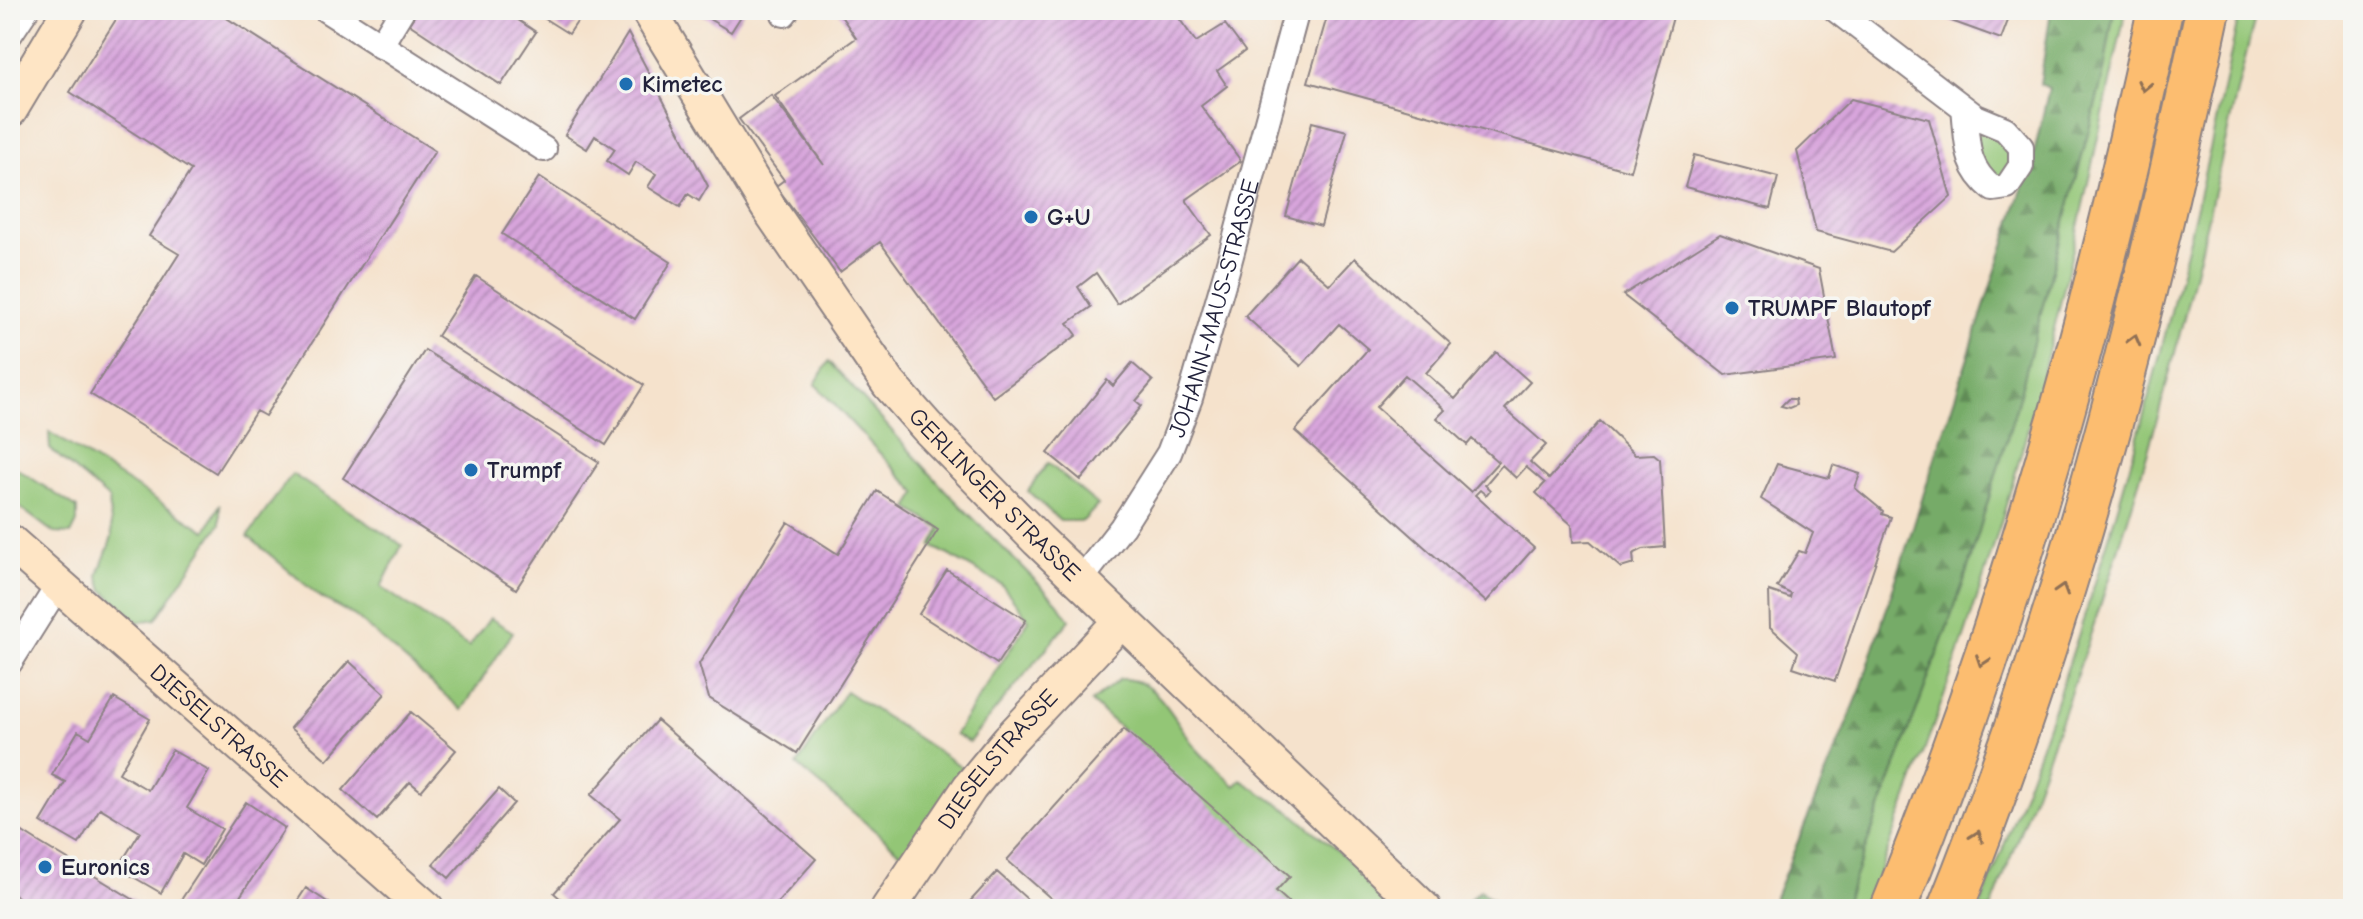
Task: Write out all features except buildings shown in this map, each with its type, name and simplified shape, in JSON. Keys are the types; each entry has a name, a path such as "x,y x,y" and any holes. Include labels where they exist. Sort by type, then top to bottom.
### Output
{"highway":[{"path":"1893,909 1960,728 2051,454 2109,239 2160,10"},
{"path":"1950,909 2060,596 2104,452 2143,306 2208,10"}],"main road":[{"path":"10,110 70,10"},
{"name":"GERLINGER STRASSE","path":"648,10 768,207 889,384 974,477 1424,909"},
{"name":"DIESELSTRASSE","path":"10,542 427,909"},
{"name":"DIESELSTRASSE","path":"888,909 970,787 1009,740 1121,621"}],"street":[{"path":"10,34 26,10"},
{"path":"326,10 544,149"},
{"path":"380,46 402,10"},
{"name":"JOHANN-MAUS-STRASSE","path":"1080,581 1122,527 1169,453 1190,398 1297,10"},
{"path":"1836,10 1964,108"},
{"path":"10,662 59,584"}],"green space":[{"path":"2051,10 2114,10 2103,76 2016,408 1963,584 1843,909 1770,909 1860,691 2035,149 2049,88 2040,84"},
{"path":"2114,10 2126,10 2089,178 2035,402 1986,571 1866,909 1843,909 1963,584 2016,408 2103,76"},
{"path":"2240,10 2257,10 2192,284 2150,443 2087,645 2040,777 1991,909 1979,909 2060,690 2130,466 2189,238"},
{"path":"1976,117 2021,147 2007,187 1978,177"},
{"path":"829,361 945,490 1057,602 1070,620 969,742 955,734 1029,620 1001,584 932,546 941,529 908,508 917,493 815,384"},
{"path":"49,432 206,531 220,504 220,524 156,619 138,622 103,590 98,575 112,537 109,499 50,449"},
{"path":"1048,463 1098,505 1083,521 1060,521 1028,491"},
{"path":"10,464 77,508 77,522 71,534 54,533 10,500"},
{"path":"292,474 402,545 381,587 469,647 490,618 513,632 462,710 355,616 320,597 248,536"},
{"path":"1120,679 1133,680 1155,693 1195,747 1235,786 1241,780 1292,813 1407,909 1296,909 1276,891 1289,876 1091,702"},
{"path":"846,691 968,771 912,862 797,765"},
{"path":"1480,890 1505,909 1466,909 1469,900"}],"place":[{"name":"Kimetec","path":"626,84"},
{"name":"G+U","path":"1031,217"},
{"name":"TRUMPF Blautopf","path":"1732,308"},
{"name":"Trumpf","path":"471,470"},
{"name":"Euronics","path":"45,867"}]}
